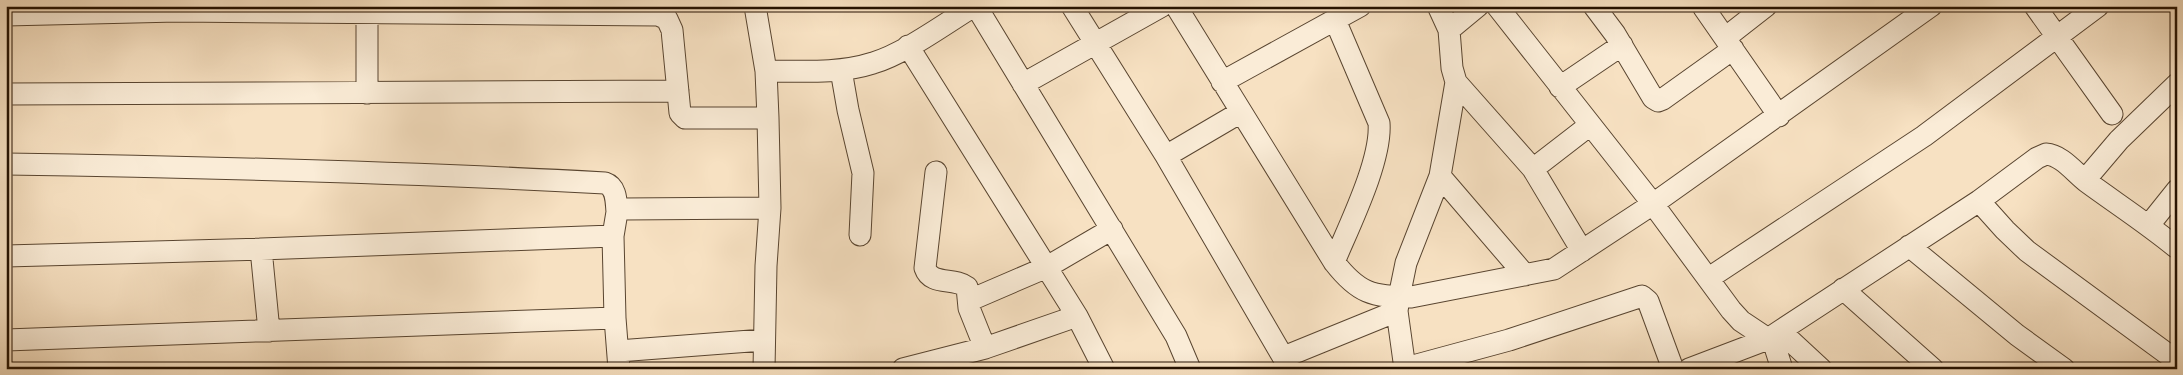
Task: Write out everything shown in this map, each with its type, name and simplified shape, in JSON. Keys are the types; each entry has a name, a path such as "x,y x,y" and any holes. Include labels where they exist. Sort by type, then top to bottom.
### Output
{"street":[{"path":"755,6 766,71 768,118 770,208 764,369"},
{"path":"766,71 841,70 874,63 908,46 975,6 1176,336 1190,369"},
{"path":"1072,6 1166,156 1287,363 1411,297 1554,269 1654,204 1931,6"},
{"path":"1222,82 1360,6"},
{"path":"1438,6 1449,30 1452,68 1456,82 1532,169 1582,251"},
{"path":"1449,30 1478,6"},
{"path":"1497,6 1654,204 1741,321 1774,335 1821,369"},
{"path":"1594,6 1622,45 1653,98 1658,100 1663,99 1729,44 1763,7"},
{"path":"2035,6 2112,114"},
{"path":"1709,278 1924,136 2098,6"},
{"path":"1023,84 1096,44 1178,8 1334,262 1357,287 1398,304"},
{"path":"1704,8 1779,116"},
{"path":"6,15 177,10 658,15 667,19 672,30 680,113 685,118 768,118"},
{"path":"366,12 368,92"},
{"path":"1334,262 1368,178 1380,136 1379,124 1336,20"},
{"path":"1560,87 1622,45"},
{"path":"908,46 1078,316 1104,369"},
{"path":"841,70 848,110 863,173 860,235"},
{"path":"1456,82 1440,176 1406,263 1398,304 1404,368 1509,340 1642,296 1648,301 1673,369"},
{"path":"2085,180 2119,140 2177,84"},
{"path":"6,94 678,91"},
{"path":"1166,156 1241,112"},
{"path":"1532,169 1590,125"},
{"path":"1695,368 1774,335 1979,201 2046,154 2064,162 2085,180 2149,225 2177,248"},
{"path":"6,164 285,169 436,174 605,183 614,190 617,212 613,236 615,318 619,360 764,340"},
{"path":"936,172 925,268 927,275 932,278 964,284 969,293 969,308 985,348"},
{"path":"1440,176 1525,275"},
{"path":"2149,225 2177,190"},
{"path":"1979,201 2005,230 2027,250 2177,360"},
{"path":"617,212 624,209 770,208"},
{"path":"969,303 975,298 1047,267 1112,230"},
{"path":"6,256 613,236"},
{"path":"1909,246 2017,335 2064,369"},
{"path":"262,249 269,331"},
{"path":"1843,289 1933,369"},
{"path":"911,368 985,348 1078,316"},
{"path":"6,340 615,318"},
{"path":"1774,335 1774,347 1782,369"}]}
